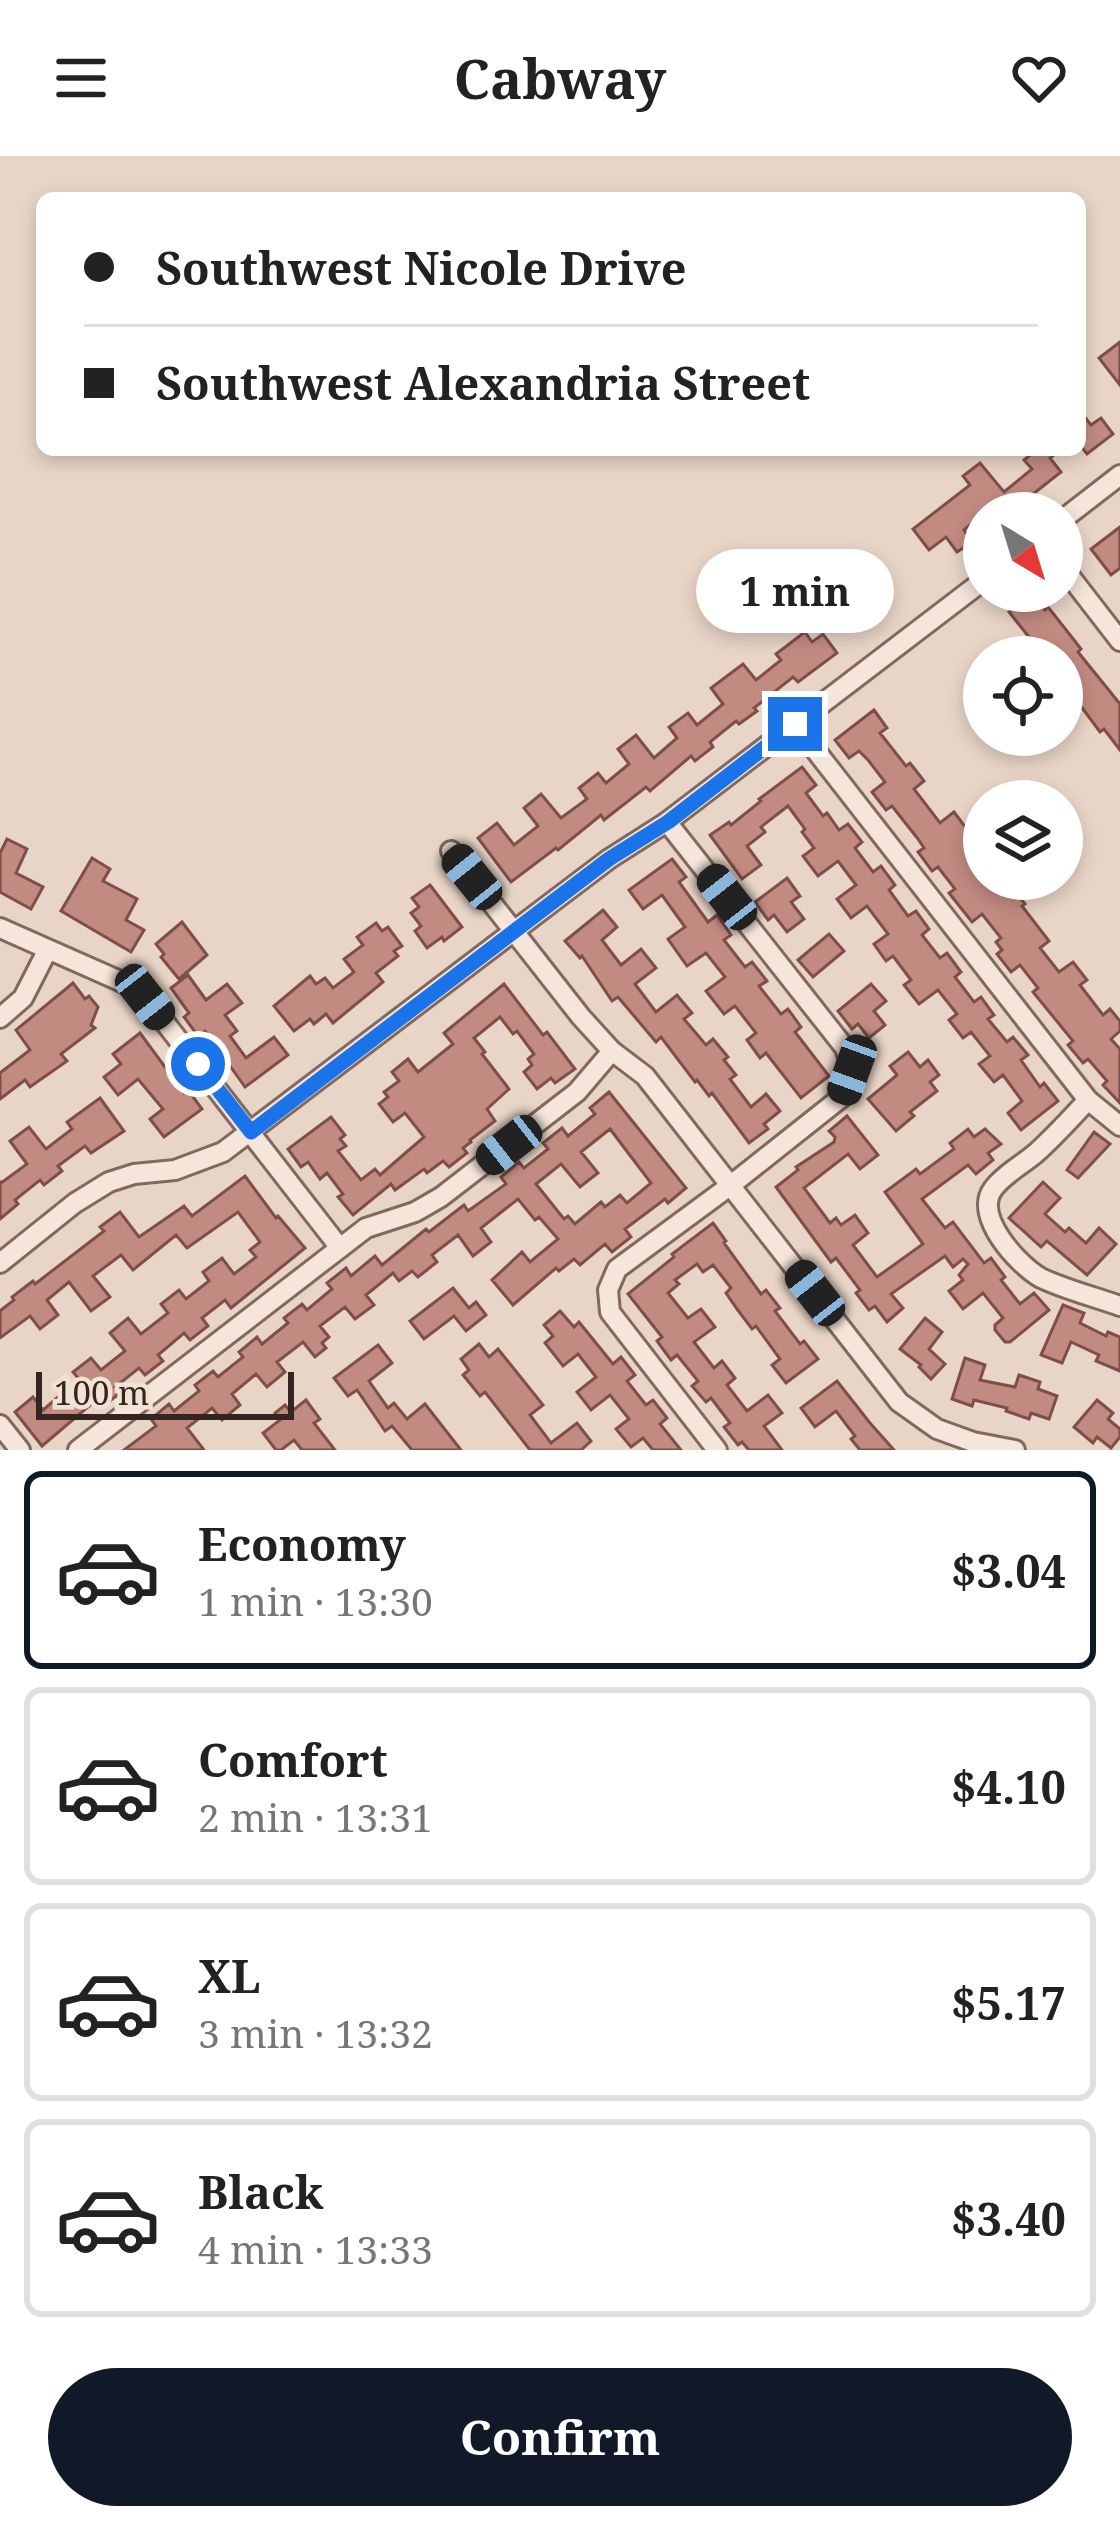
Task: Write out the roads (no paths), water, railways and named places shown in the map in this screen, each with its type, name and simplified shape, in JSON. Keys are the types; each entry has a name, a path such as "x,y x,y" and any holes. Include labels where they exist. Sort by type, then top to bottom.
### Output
{"street":[{"path":"1083,504 1120,475"},
{"path":"1083,593 1120,641"},
{"path":"0,1263 109,1182 175,1170 224,1151 963,596"},
{"path":"795,724 1088,1100 1120,1126"},
{"path":"668,822 845,1048 852,1070 842,1097 617,1269 608,1290 610,1312 717,1450"},
{"path":"451,851 580,1017 612,1051 645,1076 899,1402 937,1429 1015,1450"},
{"path":"0,928 145,997 340,1248"},
{"path":"0,1018 23,998 47,951"},
{"path":"78,1450 366,1228 441,1197 577,1092 612,1051"},
{"path":"1088,1100 1040,1150 994,1186 986,1211 1024,1267 1043,1279 1120,1306"},
{"path":"0,1425 20,1450"}]}
